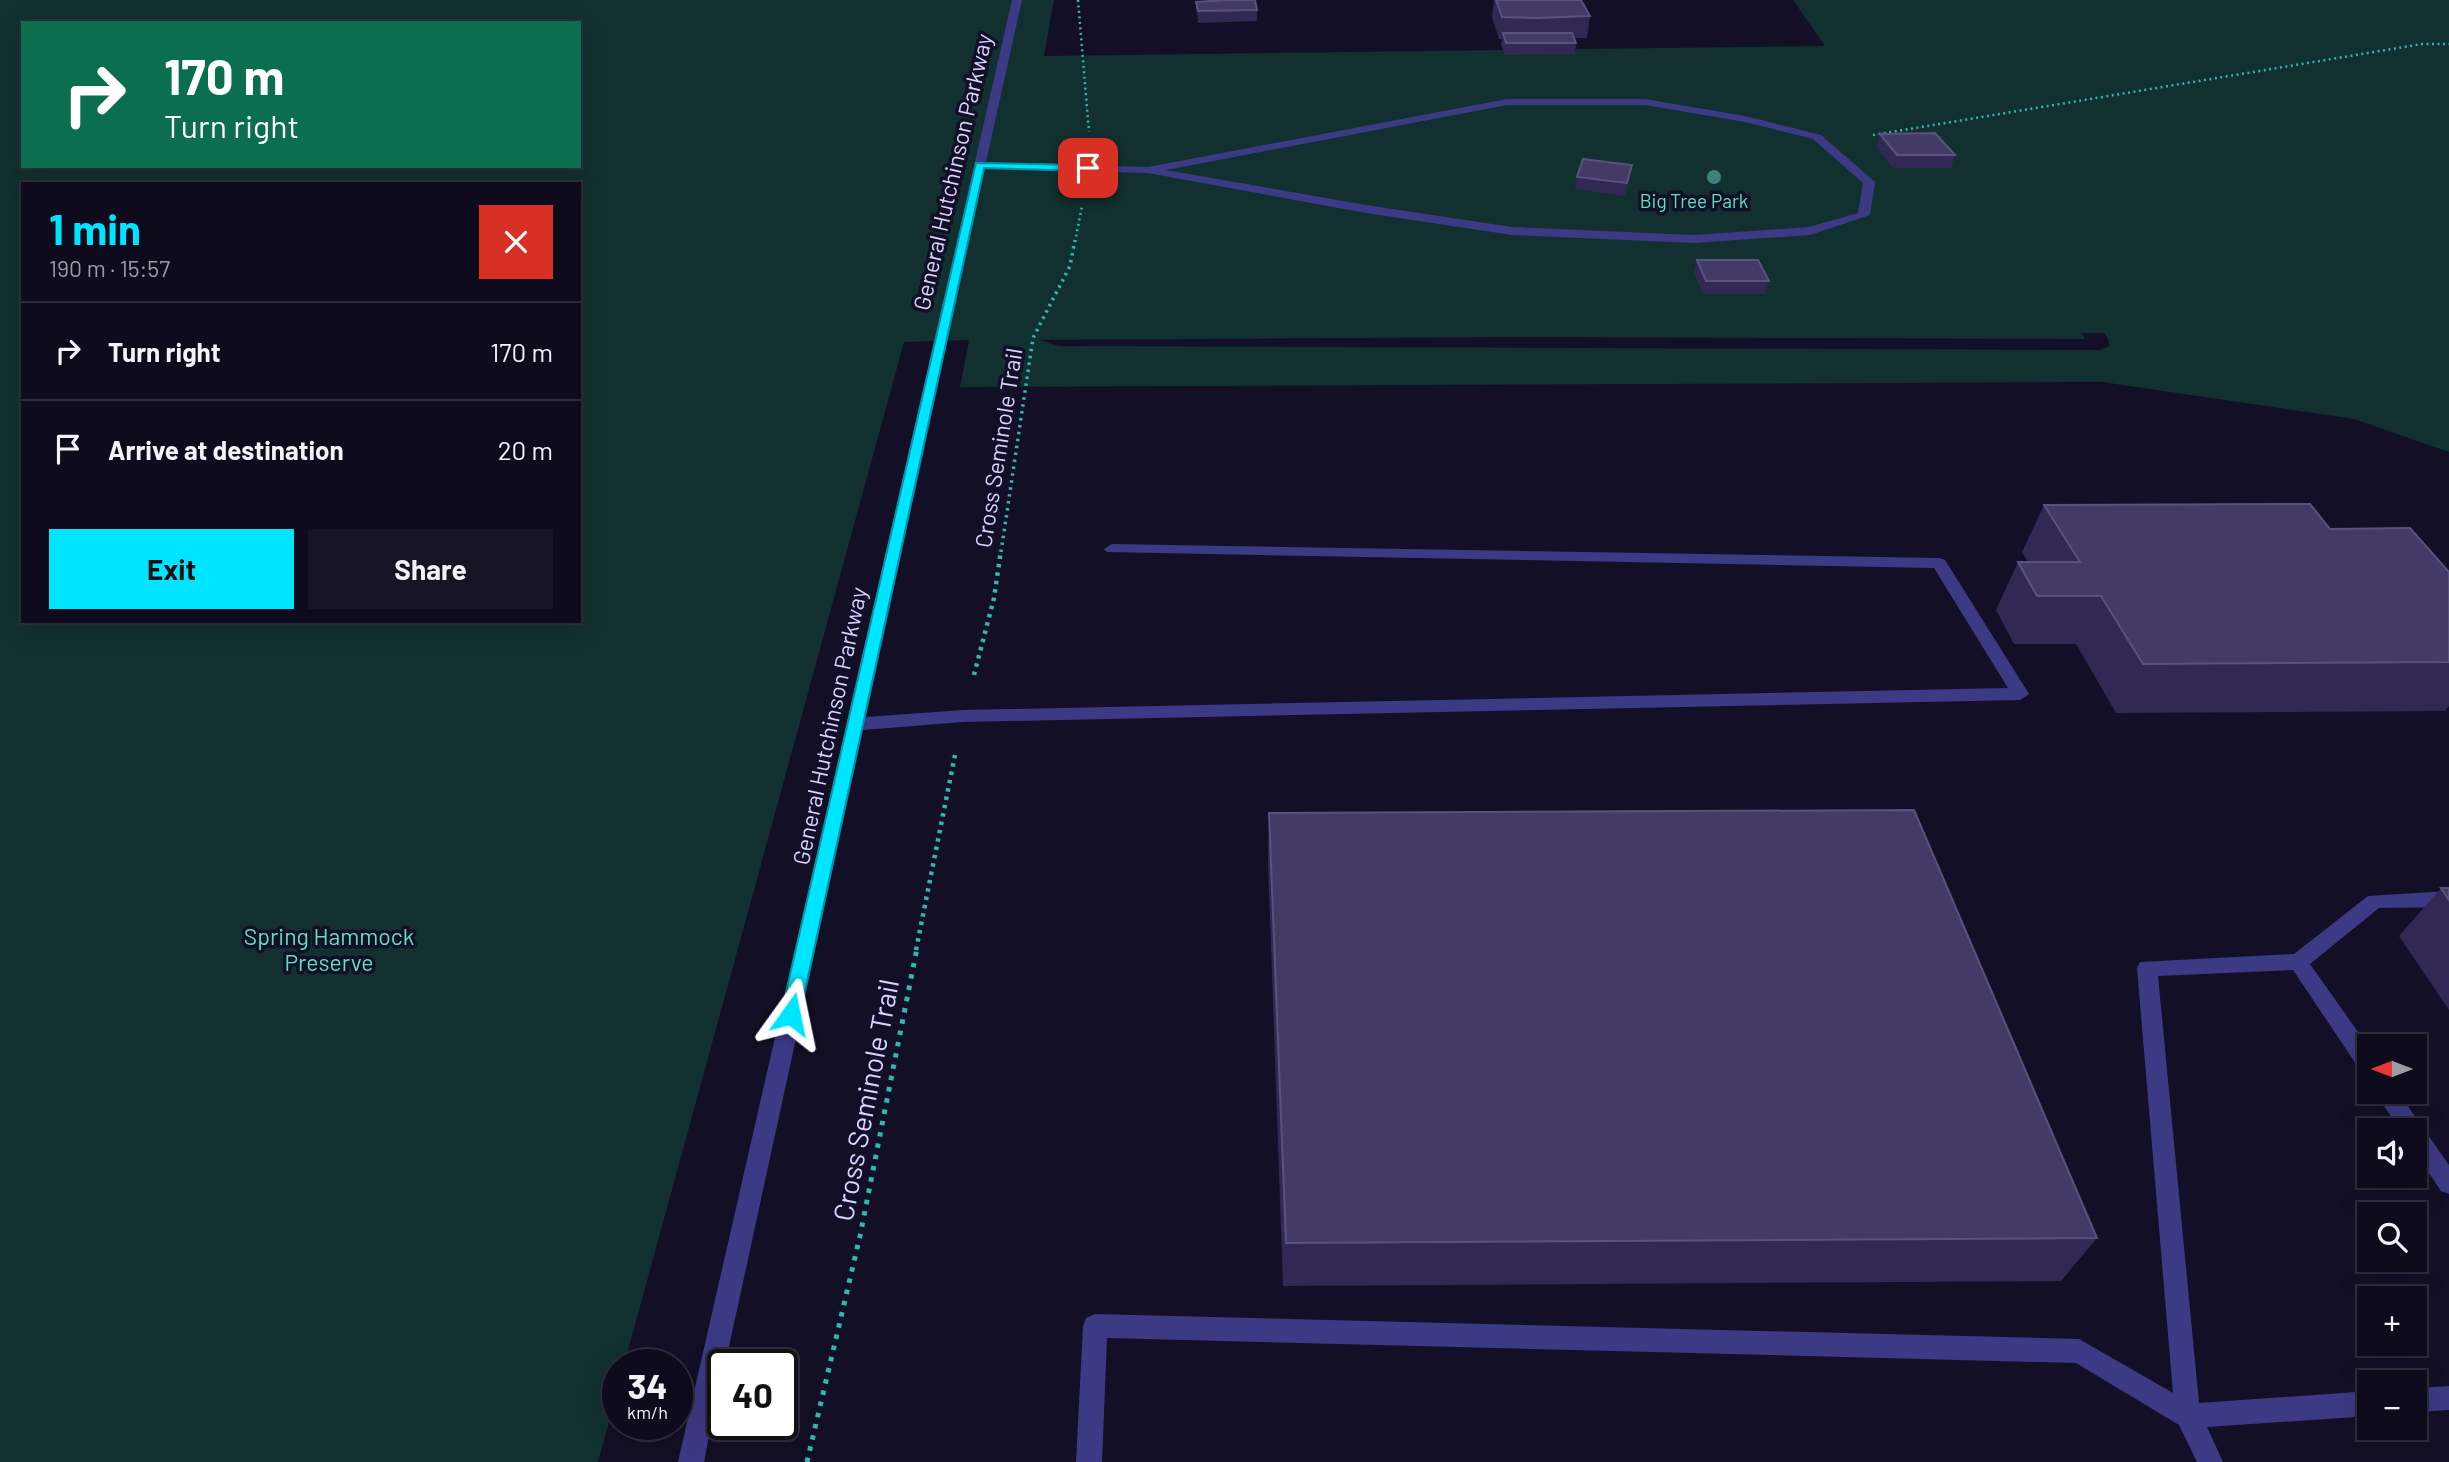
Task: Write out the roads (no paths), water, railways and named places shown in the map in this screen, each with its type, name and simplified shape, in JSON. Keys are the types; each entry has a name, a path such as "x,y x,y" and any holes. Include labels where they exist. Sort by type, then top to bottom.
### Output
{"street":[{"name":"General Hutchinson Parkway","path":"691,1462 1017,0"},
{"path":"980,165 1149,170 1366,209 1513,230 1694,239 1810,231 1864,215 1869,182 1817,137 1745,119 1645,102 1507,102 1149,170"},
{"path":"856,724 963,716 2020,694 1939,563 1112,549"},
{"path":"2210,1462 2188,1416 2147,968 2298,962 2375,901 2449,899"},
{"path":"2298,962 2357,1048"},
{"path":"2427,1151 2449,1184"},
{"path":"1089,1462 1095,1326 2079,1351 2188,1416 2357,1404"},
{"path":"2427,1399 2449,1398"}],"park label":[{"name":"Big Tree Park","path":"1694,201"},
{"name":"Spring Hammock Preserve","path":"329,950"}]}
